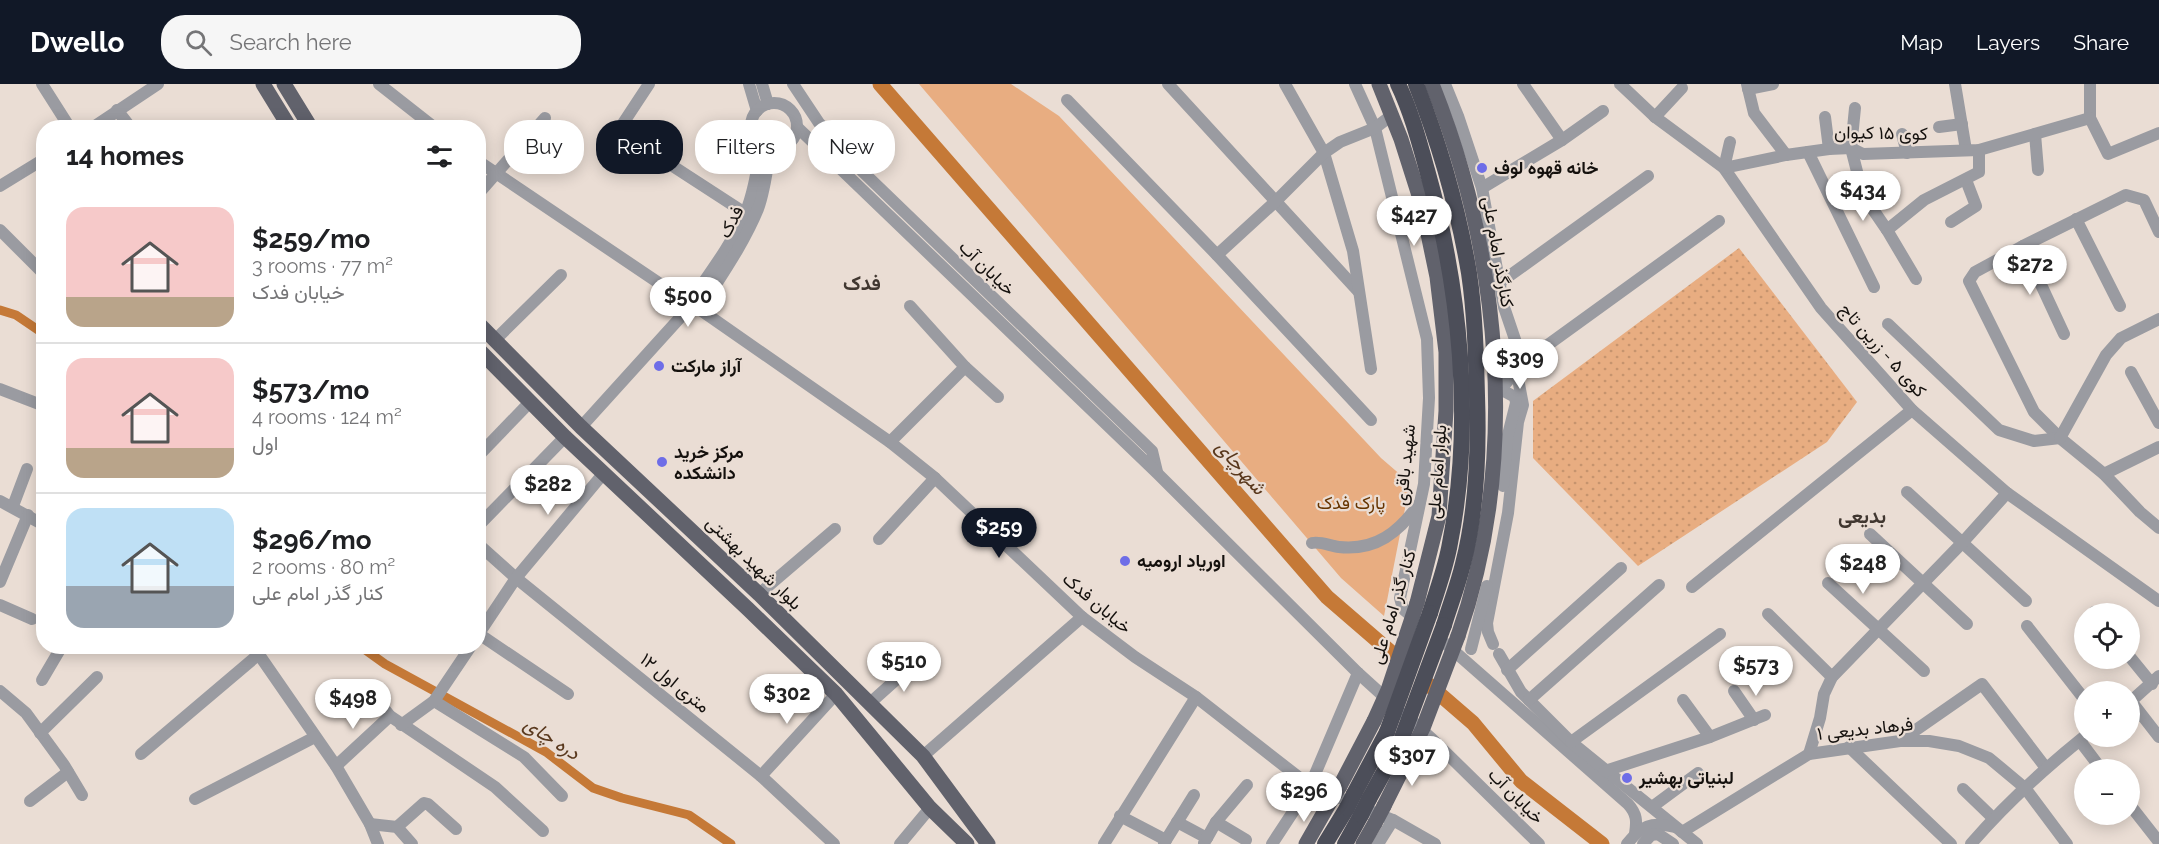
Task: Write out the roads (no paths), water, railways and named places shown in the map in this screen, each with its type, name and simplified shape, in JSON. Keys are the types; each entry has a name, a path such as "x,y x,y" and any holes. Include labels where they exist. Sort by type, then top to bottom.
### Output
{"highway":[{"name":"بلوار امام علی","path":"1398,84 1416,133 1435,200 1452,276 1460,348 1460,455 1450,545 1427,605 1399,743"},
{"name":"بلوار امام علی","path":"1345,844 1362,804 1399,743 1424,684 1463,564 1474,502 1478,456 1476,343 1469,274 1453,195 1434,128 1416,84"},
{"name":"بلوار امام علی","path":"1325,844 1362,804"}],"main road":[{"path":"263,84 285,120"},
{"path":"284,84 306,120"},
{"name":"کنار گذر امام علی","path":"1363,844 1362,804 1374,721 1427,605 1439,516 1446,411 1444,341 1437,277 1422,205 1392,115 1379,84"},
{"name":"کنارگذر امام علی","path":"1432,84 1444,114 1467,191 1485,271 1497,393"},
{"path":"1444,84 1444,114"},
{"name":"بلوار شهید بهشتی","path":"486,331 581,427 759,594 923,756 988,844"},
{"name":"بلوار شهید بهشتی","path":"486,357 603,474 836,694 930,808 967,844"},
{"path":"1399,743 1423,728 1469,602 1482,549 1489,504 1497,393"},
{"name":"کنار گذر امام علی","path":"1306,844 1330,802 1362,804"}],"street":[{"path":"42,84 65,120"},
{"path":"103,120 158,84"},
{"path":"379,84 395,89 427,120"},
{"path":"625,120 649,84"},
{"path":"749,84 756,111"},
{"path":"762,84 768,104"},
{"name":"خیابان آب","path":"793,84 819,123 863,172 1152,452 1157,473"},
{"path":"1168,84 1358,291"},
{"path":"1285,84 1324,153 1353,251 1371,369"},
{"name":"شهید باقری","path":"1355,84 1375,128 1427,339 1429,398 1424,484 1400,598 1403,609 1474,668 1628,804 1634,811 1642,838"},
{"path":"1444,84 1464,133 1482,188 1503,308 1523,363 1519,375 1523,405 1518,422 1508,513 1487,623 1488,632 1521,692 1571,742 1697,844"},
{"path":"1523,84 1562,140"},
{"name":"کوی ۵ - زرین تاج","path":"1620,84 1655,117 1724,168 1821,308 1912,410 2007,493 2159,601"},
{"path":"1773,84 1747,87 1754,113 1786,155"},
{"path":"1955,84 1966,150"},
{"path":"2092,85 2090,118 2108,154 2159,133"},
{"path":"1655,117 1682,88"},
{"path":"1067,100 1217,255 1371,420"},
{"path":"752,120 756,111 768,104 777,103 791,111 796,118 796,135"},
{"path":"1855,108 1851,148 1863,195 1916,279"},
{"path":"117,110 125,120"},
{"path":"1482,188 1562,140 1603,111"},
{"path":"1444,114 1464,133"},
{"path":"1217,255 1324,153 1340,142 1375,128 1392,115"},
{"path":"1825,117 1829,149"},
{"path":"486,185 545,118"},
{"name":"کوی ۱۵ کیوان","path":"1724,168 1829,149 1851,148 1863,154 1979,150 2090,118"},
{"path":"1939,127 1962,124"},
{"name":"خیابان آب","path":"797,127 1157,473 1358,674 1432,739 1539,844"},
{"path":"1902,134 1907,153"},
{"path":"2035,134 2038,170"},
{"path":"1724,168 1730,142"},
{"path":"1887,230 1924,200 1979,172 1979,150"},
{"path":"1808,152 1874,287"},
{"path":"0,186 36,164"},
{"name":"خیابان فدک","path":"486,167 695,304 890,442 934,478 1082,617 1135,657 1196,697 1310,786 1393,820 1435,844"},
{"path":"683,173 745,213"},
{"name":"فدک","path":"695,304 745,213 758,174"},
{"name":"فدک","path":"581,427 695,304 746,235 759,208 766,174"},
{"path":"1498,284 1648,176"},
{"path":"1951,222 1980,204 1966,180"},
{"path":"2159,232 2144,200 2126,195 1975,272 1969,281 2034,412 2060,438 2104,474 2140,512 2159,528"},
{"path":"2076,219 2120,306"},
{"path":"1471,649 1478,642 1488,642 1496,649 1498,663 1492,670 1483,672 1474,668 1469,659 1471,649 1492,560 1507,439 1516,403 1515,397 1497,393 1523,363 1719,221"},
{"path":"0,231 36,266"},
{"path":"2023,246 2064,333"},
{"path":"495,340 561,275"},
{"path":"909,306 965,367 998,397"},
{"path":"2060,438 2106,355 2121,338 2159,319"},
{"path":"1888,324 1999,430 2034,441 2060,438"},
{"path":"890,442 965,367"},
{"path":"2131,372 2159,423"},
{"path":"0,389 36,403"},
{"path":"486,448 530,402"},
{"path":"1692,587 1912,410"},
{"path":"486,518 565,437"},
{"path":"2104,474 2159,447"},
{"path":"13,507 27,469"},
{"path":"486,624 516,578 603,474"},
{"path":"879,539 934,478"},
{"path":"1906,492 2026,601"},
{"path":"1809,754 1820,718 1824,694 1832,677 1963,542 2007,493"},
{"path":"0,501 36,520"},
{"path":"1311,543 1317,541 1339,547 1371,545 1391,536 1420,502"},
{"path":"0,582 28,515"},
{"path":"759,594 834,529"},
{"path":"1870,534 1967,624"},
{"name":"۱۲ متری اول","path":"486,551 761,776 834,844"},
{"path":"1507,670 1621,568"},
{"path":"1827,583 1924,671"},
{"path":"1529,700 1659,585"},
{"path":"0,605 32,619"},
{"path":"1768,614 1832,677"},
{"path":"923,756 1082,617"},
{"path":"2027,626 2074,686"},
{"path":"1571,742 1720,634"},
{"path":"486,640 568,694"},
{"path":"42,680 57,654"},
{"path":"141,754 252,654"},
{"path":"259,654 336,766 370,824 378,844"},
{"path":"401,725 434,701 466,654"},
{"path":"870,703 918,660"},
{"path":"2140,666 2155,680 2140,693"},
{"path":"1272,844 1310,786 1358,674"},
{"path":"40,733 97,676"},
{"path":"1900,741 1982,684 2046,768"},
{"path":"0,691 26,713 82,795"},
{"path":"1605,771 1710,737 1759,718 1734,691"},
{"path":"761,776 836,694"},
{"path":"373,695 390,716 401,725 495,787 543,831"},
{"path":"1104,844 1196,697"},
{"path":"1683,700 1710,737"},
{"path":"434,701 524,757 562,796"},
{"path":"2140,713 2159,737"},
{"path":"336,766 390,716"},
{"path":"195,799 315,738"},
{"name":"فرهاد بدیعی ۱","path":"1680,830 1809,754 1900,741 1929,741 1959,746 1989,758 2025,788 2067,844"},
{"path":"1971,844 1993,818 2046,768 2074,745"},
{"path":"1849,747 1951,844"},
{"path":"30,801 68,772"},
{"path":"1652,807 1698,773"},
{"path":"1177,822 1206,841 1216,822 1247,785"},
{"path":"1963,789 1993,818"},
{"path":"1120,816 1165,842 1194,795"},
{"path":"398,827 424,803 456,829"},
{"path":"900,844 930,808"},
{"path":"2140,818 2159,842"},
{"path":"1378,844 1393,820"},
{"path":"1216,822 1246,840"},
{"path":"370,824 398,827 412,844"},
{"path":"1642,838 1644,827 1650,825 1664,825 1680,830"},
{"path":"1627,844 1658,834 1673,844"}],"waterway":[{"name":"شهرچای","path":"880,84 1327,597 1408,667"},
{"name":"دره چای","path":"0,310 16,315 36,329"},
{"name":"دره چای","path":"371,654 385,664 546,752 593,788 689,815 731,844"},
{"name":"شهرچای","path":"1429,685 1473,723 1521,781 1602,844"}],"place":[{"name":"خانه قهوه لوف","path":"1482,168"},
{"name":"آراز مارکت","path":"659,366"},
{"name":"مرکز خرید دانشکده","path":"662,462"},
{"name":"اوریاد ارومیه","path":"1125,561"},
{"name":"لبنیاتی بهشیر","path":"1627,778"}],"district":[{"name":"فدک","path":"862,283"},
{"name":"بدیعی","path":"1862,516"}],"park label":[{"name":"پارک فدک","path":"1351,503"}]}
